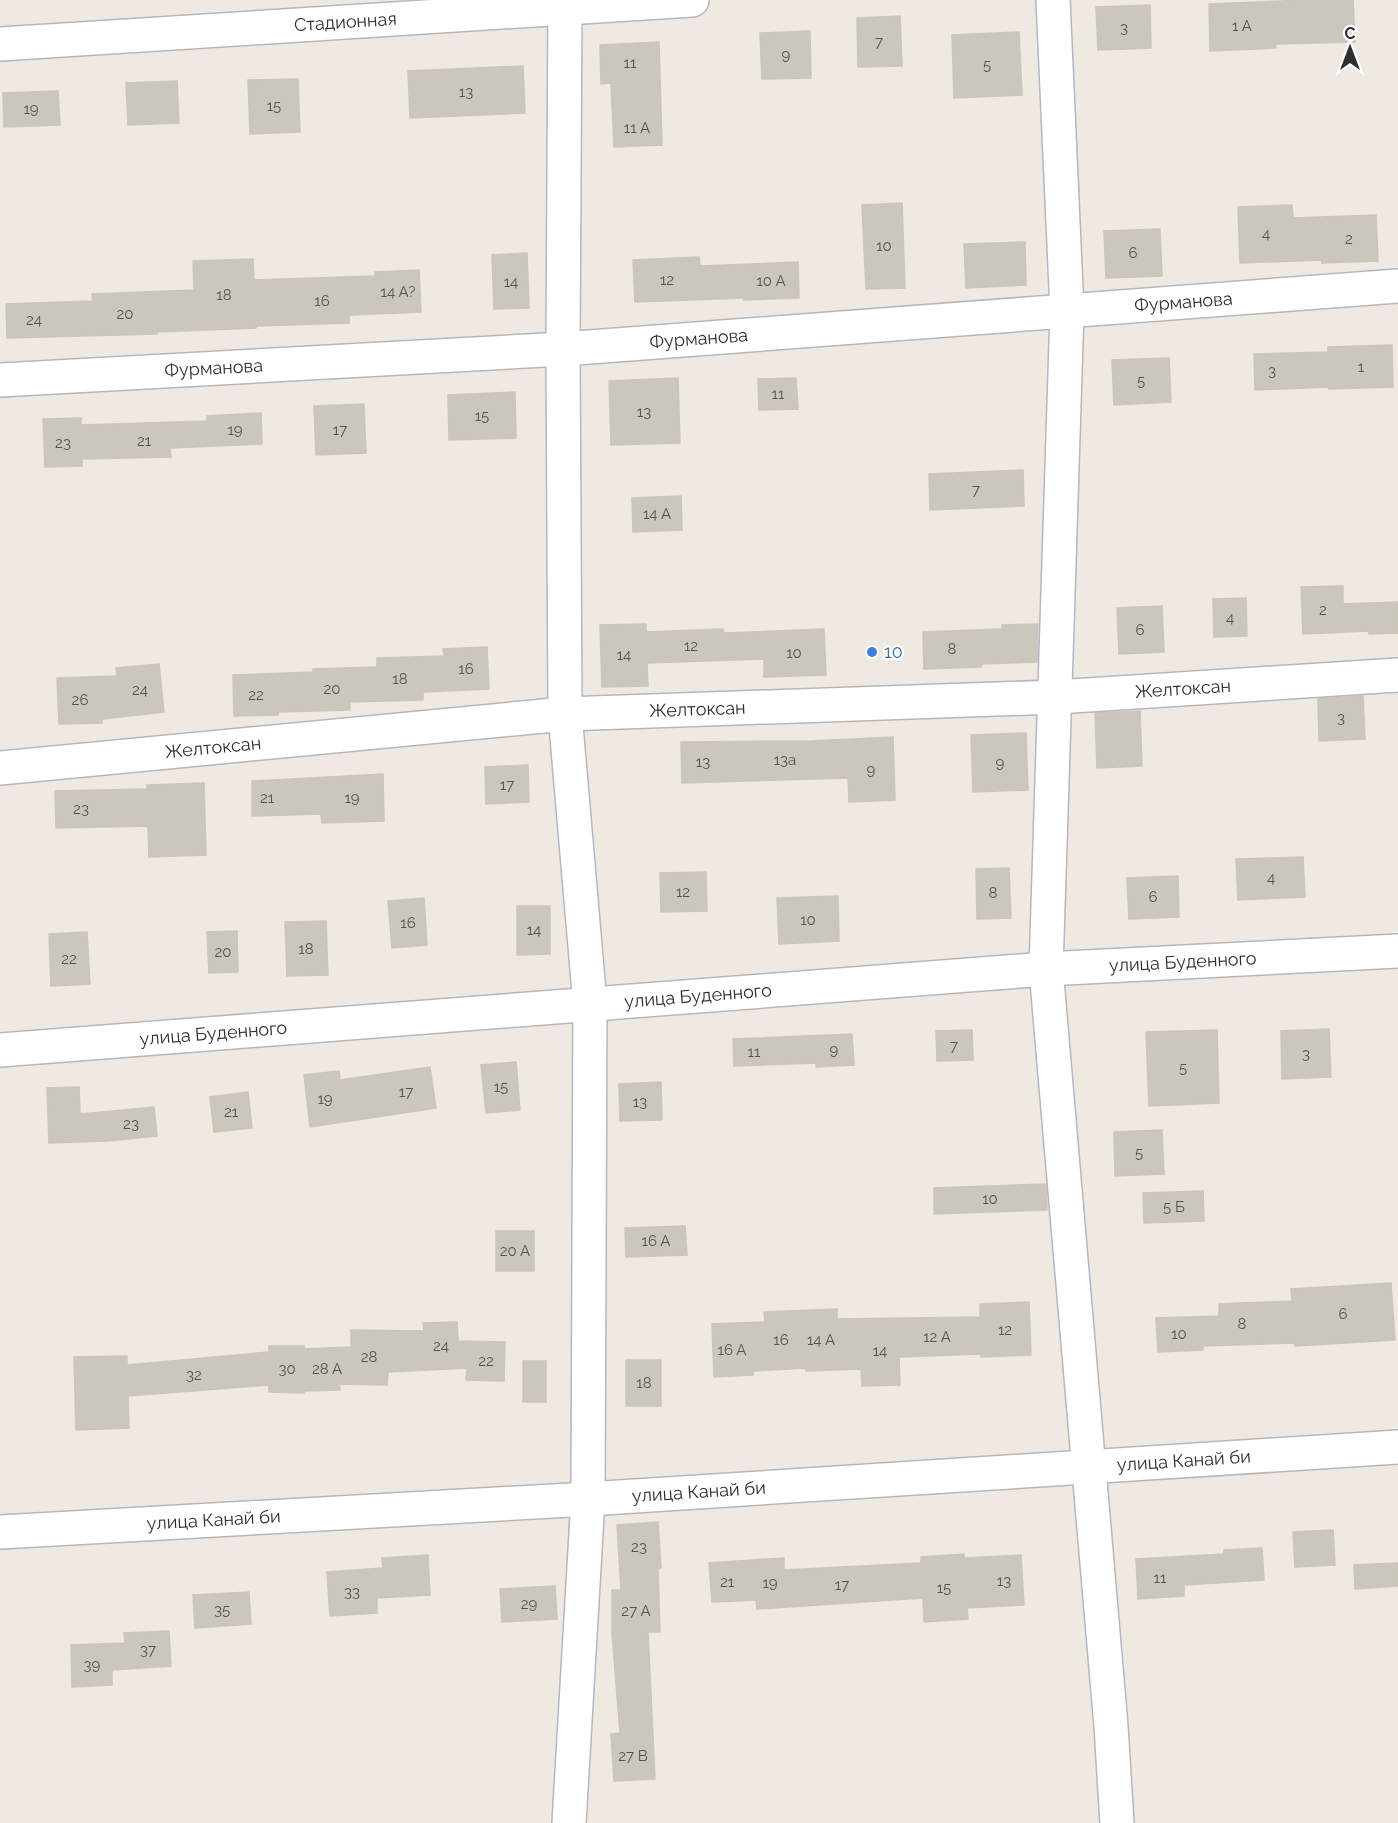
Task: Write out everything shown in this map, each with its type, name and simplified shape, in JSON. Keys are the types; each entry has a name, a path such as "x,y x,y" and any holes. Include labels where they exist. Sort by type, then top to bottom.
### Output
{"street":[{"name":"Стадионная","path":"0,44 565,4 692,0"},
{"path":"1053,0 1067,311 1046,969 1110,1714 1117,1823"},
{"path":"565,4 563,349 565,714 590,1004 588,1499 569,1823"},
{"name":"Фурманова","path":"0,380 563,349 1398,286"},
{"name":"Желтоксан","path":"0,768 565,714 1056,697 1398,675"},
{"name":"улица Буденного","path":"0,1050 1046,969 1398,951"},
{"name":"улица Канай би","path":"0,1532 588,1499 1398,1447"}],"building":[{"path":"1353,0 1355,42 1275,44 1276,48 1210,51 1209,4"},
{"path":"1150,5 1151,48 1098,50 1096,7"},
{"path":"900,16 902,66 858,67 857,18"},
{"path":"810,31 811,78 762,79 760,33"},
{"path":"1019,32 1022,95 954,98 952,35"},
{"path":"659,42 662,145 614,147 611,83 601,84 600,45"},
{"path":"523,66 525,113 410,118 408,71"},
{"path":"298,79 300,132 250,134 248,80"},
{"path":"177,81 179,123 128,125 126,83"},
{"path":"58,91 60,125 4,127 3,93"},
{"path":"902,203 905,288 866,289 862,205"},
{"path":"1292,205 1293,218 1376,215 1378,261 1322,263 1322,260 1240,263 1238,207"},
{"path":"1160,229 1162,276 1106,278 1104,231"},
{"path":"1025,242 1026,285 966,288 964,244"},
{"path":"527,253 529,308 494,309 492,255"},
{"path":"699,257 700,266 798,262 799,298 635,302 633,260"},
{"path":"253,259 254,280 375,276 375,272 419,270 421,312 349,315 349,323 256,326 256,328 157,332 157,334 7,338 6,304 93,301 92,294 194,290 193,261"},
{"path":"1392,345 1393,387 1255,390 1254,354 1328,352 1328,347"},
{"path":"1169,358 1171,402 1114,405 1112,360"},
{"path":"678,378 680,443 611,445 609,381"},
{"path":"796,378 798,409 759,410 758,379"},
{"path":"515,392 516,438 449,440 448,395"},
{"path":"364,404 366,453 316,455 314,406"},
{"path":"261,413 262,444 170,448 171,457 82,459 82,466 45,467 43,419 81,418 81,425 207,421 207,416"},
{"path":"1023,470 1024,506 930,510 929,474"},
{"path":"681,496 682,530 633,532 632,498"},
{"path":"1343,586 1343,604 1398,602 1398,633 1369,634 1369,631 1303,634 1301,587"},
{"path":"1246,598 1247,636 1214,637 1213,599"},
{"path":"1162,606 1164,652 1119,654 1117,608"},
{"path":"646,624 646,632 723,629 724,633 824,629 826,675 764,677 764,659 647,663 648,686 602,687 600,625"},
{"path":"1038,624 1037,662 924,669 923,632 1002,629 1002,625"},
{"path":"487,647 489,689 423,692 423,700 350,702 350,710 234,716 233,675 377,667 377,658 444,656 443,649"},
{"path":"159,664 164,712 102,719 102,723 59,724 57,678 117,676 116,668"},
{"path":"1363,696 1365,739 1319,741 1318,699"},
{"path":"1140,711 1142,766 1097,768 1095,713"},
{"path":"1026,733 1028,790 973,792 971,735"},
{"path":"893,737 895,800 849,802 848,778 682,783 681,742 810,741"},
{"path":"528,765 529,802 486,804 485,767"},
{"path":"383,774 384,821 322,823 321,814 252,816 252,781"},
{"path":"204,783 206,855 149,857 148,826 56,828 55,791 147,789 147,785"},
{"path":"1303,857 1305,897 1238,900 1236,859"},
{"path":"1009,868 1011,918 977,919 976,869"},
{"path":"706,872 707,911 661,912 660,873"},
{"path":"1178,876 1179,917 1129,919 1127,878"},
{"path":"838,896 839,941 779,944 777,898"},
{"path":"424,898 427,945 392,948 388,901"},
{"path":"517,906 550,906 550,954 517,955"},
{"path":"326,921 328,975 287,976 285,922"},
{"path":"237,931 238,972 209,973 207,932"},
{"path":"87,932 90,984 51,986 49,934"},
{"path":"1329,1029 1331,1077 1282,1079 1281,1031"},
{"path":"972,1030 973,1060 937,1061 936,1031"},
{"path":"1217,1030 1219,1103 1149,1106 1146,1032"},
{"path":"852,1034 854,1065 816,1067 816,1063 734,1066 733,1039"},
{"path":"516,1062 520,1110 486,1113 481,1065"},
{"path":"430,1067 436,1108 310,1127 304,1075 339,1071 340,1080"},
{"path":"661,1082 662,1120 620,1121 619,1084"},
{"path":"79,1087 80,1114 154,1107 157,1136 49,1143 47,1088"},
{"path":"248,1092 252,1128 214,1132 210,1097"},
{"path":"1162,1130 1164,1174 1115,1176 1114,1132"},
{"path":"1046,1184 1047,1210 934,1214 934,1188"},
{"path":"1203,1191 1204,1221 1144,1223 1143,1193"},
{"path":"685,1226 687,1255 626,1257 625,1228"},
{"path":"496,1231 534,1231 534,1271 496,1271"},
{"path":"1391,1283 1395,1340 1295,1346 1294,1343 1203,1346 1203,1350 1158,1352 1156,1318 1219,1316 1219,1304 1292,1301 1291,1289"},
{"path":"1029,1302 1031,1355 899,1357 900,1385 862,1386 861,1369 806,1371 806,1368 753,1371 753,1375 714,1377 712,1324 765,1322 764,1312 837,1309 837,1319 980,1317 980,1304"},
{"path":"457,1322 458,1341 505,1342 504,1381 466,1380 467,1368 388,1372 387,1385 339,1384 340,1390 304,1391 304,1393 269,1392 269,1385 128,1396 129,1428 76,1430 74,1357 127,1356 127,1365 269,1352 269,1346 304,1346 304,1349 351,1347 351,1330 424,1331 423,1323"},
{"path":"626,1360 661,1360 661,1406 626,1406"},
{"path":"523,1361 546,1361 546,1402 523,1402"},
{"path":"658,1522 661,1568 658,1569 660,1632 648,1632 655,1779 614,1781 611,1734 620,1733 612,1633 612,1590 621,1590 617,1525"},
{"path":"1333,1530 1335,1565 1295,1567 1293,1532"},
{"path":"1262,1548 1264,1580 1184,1585 1184,1596 1138,1599 1136,1559 1224,1554 1224,1550"},
{"path":"964,1554 964,1558 1021,1555 1024,1605 967,1608 968,1619 924,1622 923,1598 757,1609 756,1600 712,1602 709,1563 784,1558 784,1570 921,1563 921,1557"},
{"path":"428,1555 430,1595 377,1598 377,1613 330,1616 327,1572 383,1568 382,1558"},
{"path":"1398,1563 1398,1586 1355,1589 1354,1565"},
{"path":"555,1586 557,1619 502,1622 500,1589"},
{"path":"249,1592 251,1624 195,1628 193,1595"},
{"path":"169,1631 171,1666 112,1670 112,1685 72,1687 71,1645 125,1643 124,1633"}],"place":[{"name":"10","path":"872,652"}]}
